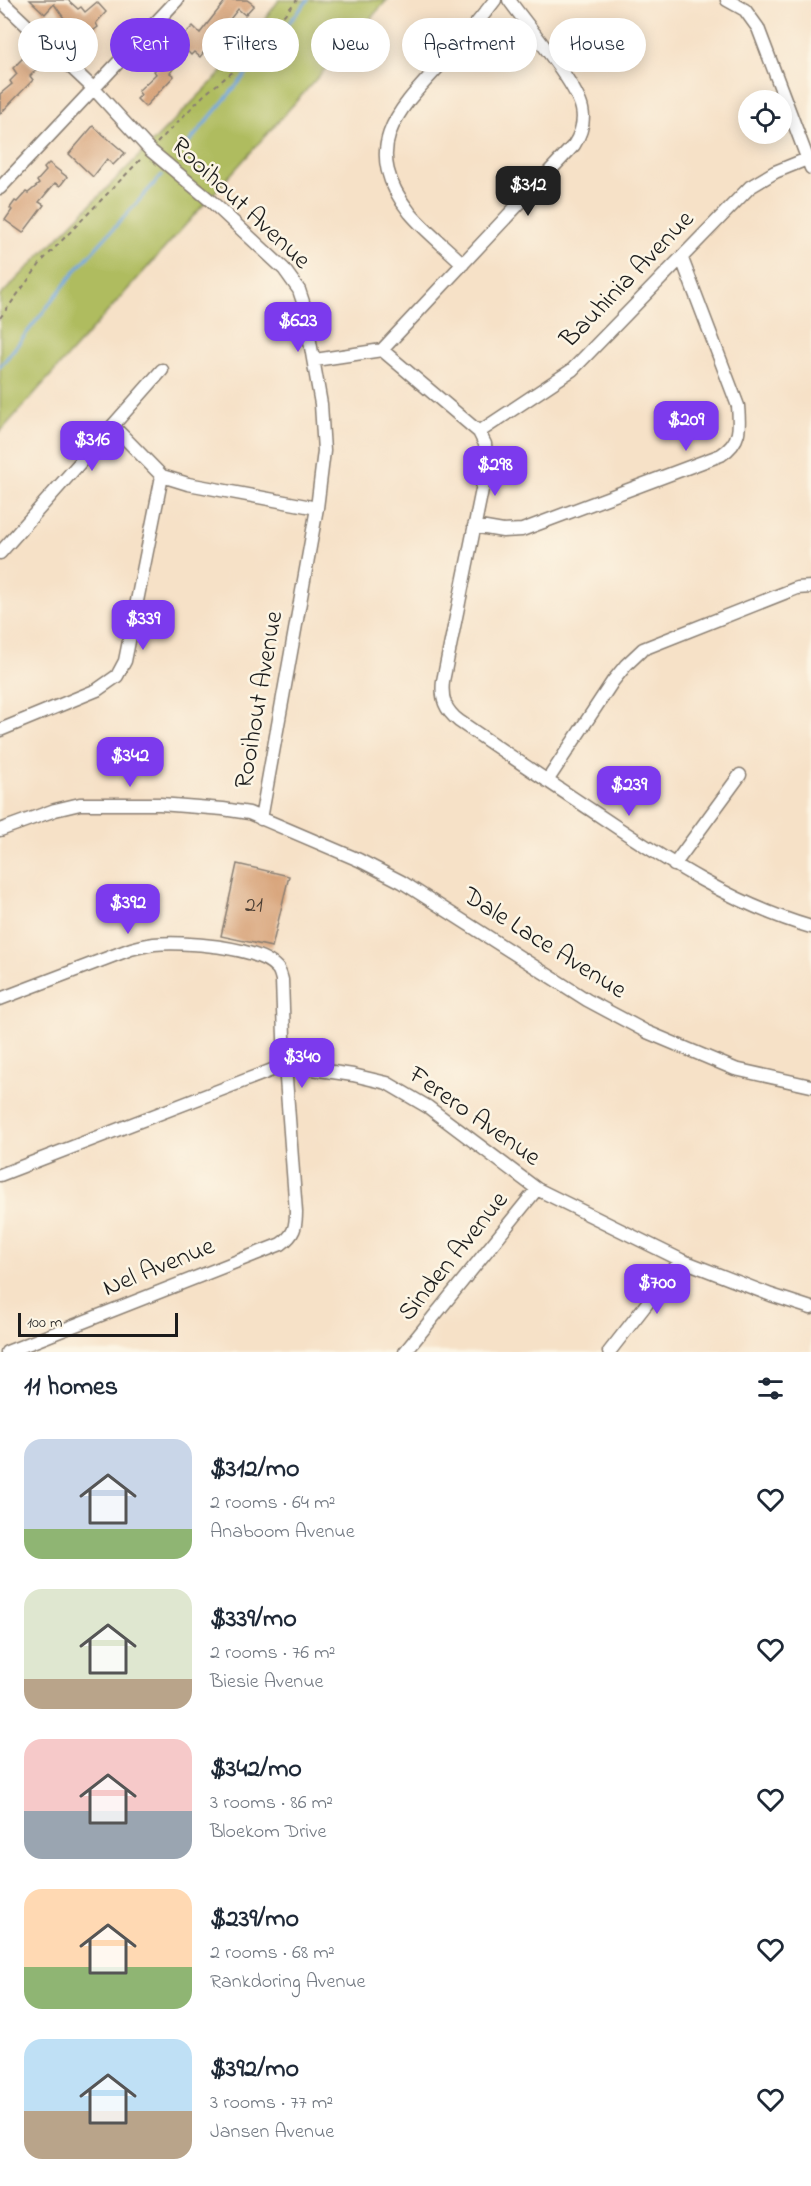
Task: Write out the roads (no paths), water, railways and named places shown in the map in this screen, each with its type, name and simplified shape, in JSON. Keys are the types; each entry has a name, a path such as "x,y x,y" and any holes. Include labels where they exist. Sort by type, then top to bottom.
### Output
{"street":[{"name":"Rooihout Avenue","path":"0,0 94,89 150,150 212,202 292,280 303,302 315,360 324,432 323,465 261,819"},
{"path":"0,188 177,0"},
{"path":"463,264 412,215 401,200 388,171 388,137 392,123 403,105 474,28 495,0"},
{"path":"315,360 382,350 574,145 582,126 581,106 576,93 509,0"},
{"path":"727,0 745,10 758,28 809,163"},
{"name":"Bauhinia Avenue","path":"479,432 572,370 750,187 775,172 809,163"},
{"path":"474,526 503,531 522,530 722,455 731,448 737,440 740,426 738,406 681,259"},
{"path":"382,350 479,432 485,444 487,465 443,681 444,705 448,711 459,722 674,865 758,908 811,927"},
{"path":"0,553 162,370"},
{"path":"113,426 162,476 189,484 317,508"},
{"path":"0,730 97,690 110,683 122,669 162,476"},
{"path":"547,781 613,681 643,649 797,588 811,587"},
{"path":"674,865 740,775"},
{"name":"Dale Lace Avenue","path":"0,830 55,810 80,804 127,803 236,810 359,860 402,882 587,1000 647,1032 735,1069 811,1086"},
{"path":"0,999 131,949 153,944 195,944 236,950 272,964 280,974 285,1065"},
{"name":"Ferero Avenue","path":"0,1175 285,1065 353,1075 387,1083 403,1091 428,1107 537,1189 681,1260 811,1308"},
{"name":"Nel Avenue","path":"8,1352 281,1244 291,1235 294,1230 296,1212 285,1065"},
{"name":"Sinden Avenue","path":"405,1352 537,1189"},
{"path":"609,1352 681,1260"}],"waterway":[{"path":"181,152 308,0"},
{"path":"0,367 77,269 162,175"}]}
